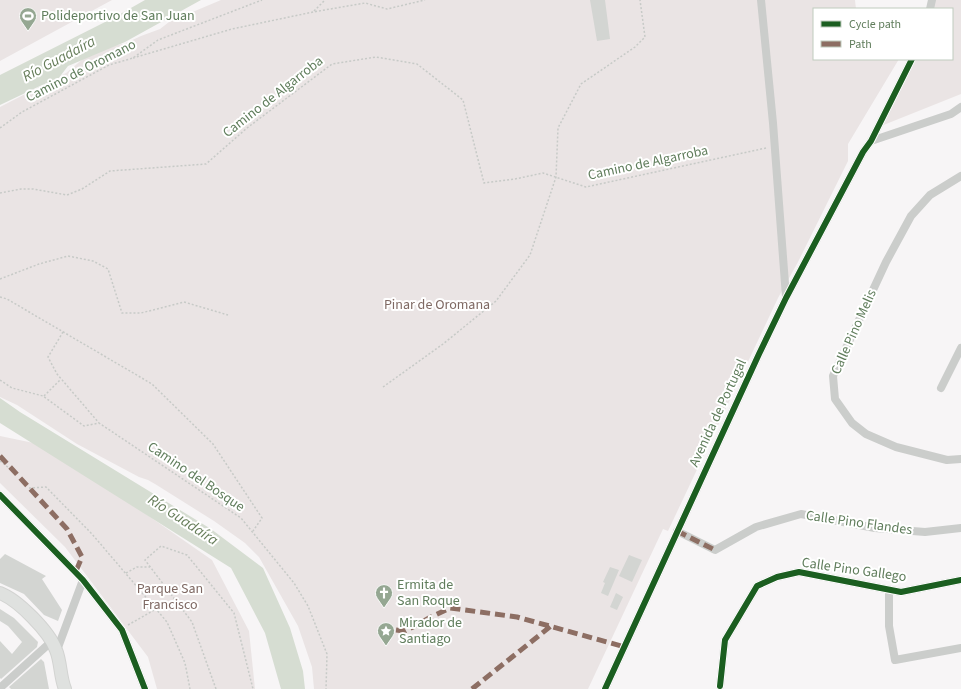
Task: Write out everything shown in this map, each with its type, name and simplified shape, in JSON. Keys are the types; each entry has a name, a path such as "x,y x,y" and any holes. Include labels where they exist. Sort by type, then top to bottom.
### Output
{"main road":[{"path":"0,593 6,595 32,617 54,646 64,688"}],"street":[{"path":"761,0 775,146 786,298"},
{"name":"Avenida de Portugal","path":"605,689 786,298 863,152 871,141 912,60"},
{"path":"871,141 952,114 961,107"},
{"name":"Calle Pino Melis","path":"961,176 930,195 911,216 886,262 833,376 835,399 852,423 866,434 896,447 947,460 961,459"},
{"path":"941,388 961,348"},
{"path":"0,495 83,580 122,630 145,689"},
{"name":"Calle Pino Flandes","path":"677,531 716,550 756,527 801,514 875,528 925,532 961,528"},
{"name":"Calle Pino Gallego","path":"720,688 726,640 757,586 778,577 799,572 901,592 961,580"},
{"path":"0,688 54,646 83,580"},
{"path":"889,590 889,626 895,660 961,648"}],"path":[{"path":"313,12 326,0"},
{"path":"133,58 232,29 313,12 365,3 387,9 424,0"},
{"path":"382,387 443,344 496,301 530,255 556,177 558,128 581,84 635,47 644,37 640,0"},
{"path":"0,279 39,264 68,256 93,261 108,268 122,313 141,313 184,302 228,315"},
{"path":"0,296 152,384 213,444 262,518 252,532"},
{"path":"43,396 61,379"},
{"path":"0,380 12,388 43,396 84,426 99,423"},
{"path":"0,461 14,472"},
{"path":"29,488 46,487 92,534 156,609 166,622 185,663 190,689"},
{"path":"216,689 192,622 144,560 162,546 187,555 234,613 253,689"},
{"path":"125,573 138,566 150,567"},
{"path":"130,622 156,609"}],"green space":[{"name":"Polideportivo de San Juan","path":"0,0 112,0 0,61"},
{"name":"Pinar de Oromana","path":"221,0 855,0 856,8 813,8 813,60 898,60 848,144 848,161 798,262 778,298 668,531 663,529 588,689 314,689 312,667 298,626 259,557 245,543 214,521 155,484 77,444 17,405 0,397 0,107 66,73 83,59 115,45 124,44 160,29 169,22"},
{"path":"932,0 961,0 961,94 876,128 908,60 953,60 953,8 930,8"},
{"name":"Parque San Francisco","path":"0,436 48,446 212,560 249,631 255,689 157,689 148,657 65,547 0,483"}],"water":[{"name":"Río Guadaíra","path":"145,0 201,0 125,42 68,66 58,79 0,105 0,75 115,17"},
{"name":"Río Guadaíra","path":"0,398 20,412 211,529 263,568 290,628 303,671 305,689 281,689 265,633 231,568 0,423"}],"building":[{"path":"590,0 605,0 610,39 597,41"},
{"path":"5,554 46,576 42,579 62,610 58,621 44,615 24,594 0,583 0,559"},
{"path":"629,555 642,560 632,582 619,576"},
{"path":"610,567 619,570 608,596 601,593 605,583 603,582"},
{"path":"616,593 623,597 617,610 610,607"},
{"path":"0,609 14,618 38,642 37,647 1,679 0,641 12,654 22,642 8,626 0,621"},
{"path":"41,659 44,662 49,689 11,689 9,687"}],"marked path":[{"path":"0,456 67,529 82,557 76,571"},
{"path":"677,531 715,550"},
{"path":"396,630 405,631 450,608 517,617 625,647"},
{"path":"472,689 551,626"}],"cycle path":[{"path":"605,689 786,298 863,152 871,141 912,60"},
{"path":"0,495 83,580 122,630 145,689"},
{"path":"720,686 725,640 757,586 777,577 799,572 901,592 961,580"}],"place":[{"name":"Polideportivo de San Juan","path":"28,31"},
{"name":"Ermita de San Roque","path":"384,608"},
{"name":"Mirador de Santiago","path":"386,646"}]}
